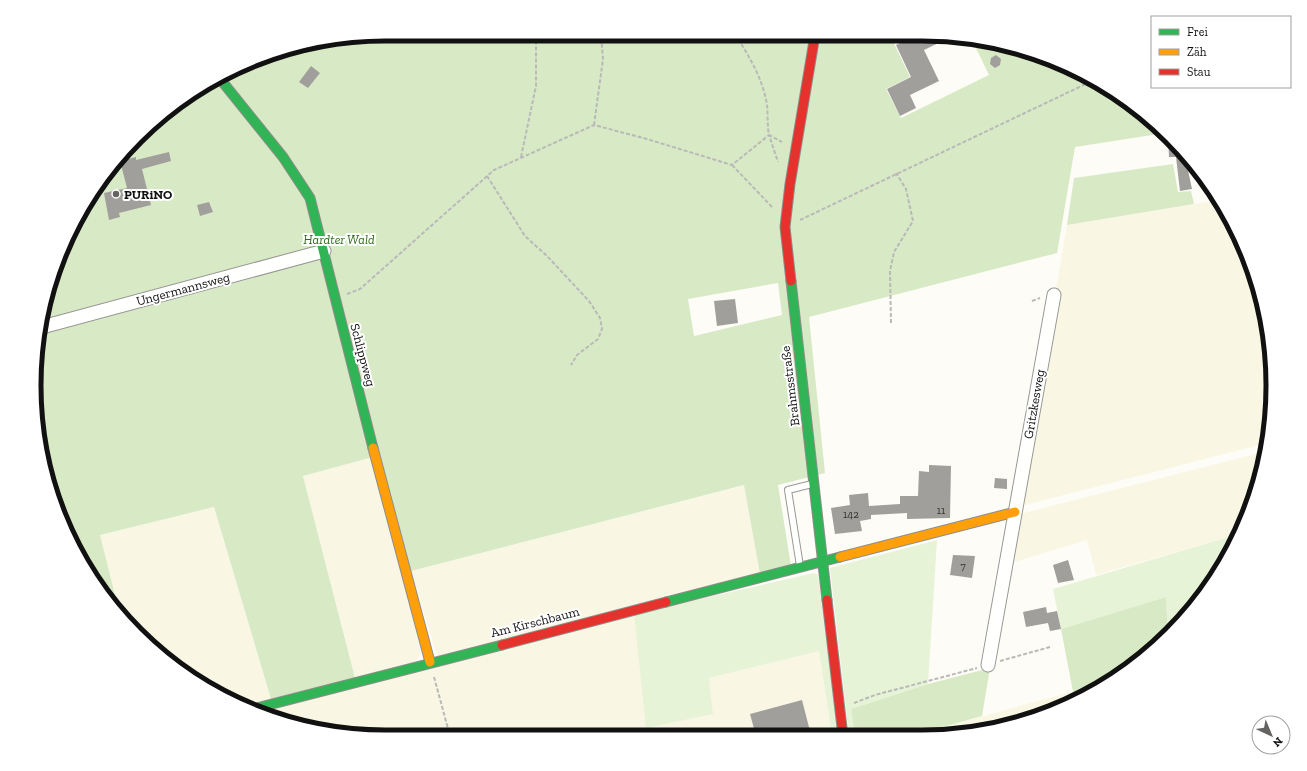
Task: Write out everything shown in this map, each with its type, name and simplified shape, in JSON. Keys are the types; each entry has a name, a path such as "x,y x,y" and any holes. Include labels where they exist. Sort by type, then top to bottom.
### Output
{"street":[{"name":"Brahmsstraße","path":"814,41 790,184 785,227 842,730"},
{"name":"Schlippweg","path":"223,82 283,156 310,198 430,662"},
{"name":"Ungermannsweg","path":"47,326 324,251"},
{"name":"Gritzkesweg","path":"988,665 1054,295"},
{"path":"823,562 1015,512"},
{"name":"Am Kirschbaum","path":"261,707 430,662 823,562"}],"lane":[{"path":"800,568 788,490 814,483"}],"path":[{"path":"521,157 536,86 536,41"},
{"path":"594,125 603,59 602,41"},
{"path":"739,41 756,70 763,88 767,106 769,135 780,167"},
{"path":"785,227 1087,83"},
{"path":"335,298 360,289 494,170 594,125 647,138 732,165 775,210 776,203"},
{"path":"732,165 769,135"},
{"path":"769,135 797,149"},
{"path":"891,322 890,271 894,252 913,221 906,189 896,173"},
{"path":"487,176 525,236 547,256 589,300 600,318 602,330 598,339 577,355 571,365"},
{"path":"840,708 875,695 1050,647"},
{"path":"430,662 448,730"}],"shaded area":[{"path":"1212,201 1240,254 1248,275 1259,318 1263,341 1266,386 1260,445 1025,505 1020,500 1067,225"},
{"path":"1259,453 1248,496 1231,536 1096,575 1087,540 1008,564 1016,522 1024,513"},
{"path":"373,457 421,653 413,663 355,678 303,476"},
{"path":"745,485 760,574 437,656 411,571"},
{"path":"214,507 271,699 253,703 233,694 194,672 158,645 126,613 116,601 100,535"},
{"path":"634,614 708,678 819,651 831,730 386,730 341,727 318,723 266,709"},
{"path":"1087,688 1053,704 1011,718 966,727 935,729"}],"green space":[{"name":"Hardter Wald","path":"386,41 893,41 910,77 886,89 901,118 989,75 975,46 1032,59 1074,77 1113,99 1149,126 1157,134 1075,147 1057,253 809,317 825,473 778,485 791,566 760,574 744,485 411,571 373,457 303,476 355,678 271,699 214,507 100,535 116,601 87,558 67,517 59,496 48,453 42,408 42,363 48,318 59,275 77,233 99,194 126,158 158,126 194,99 213,87 254,67 275,59 341,44","holes":["778,283 782,315 694,336 688,299"]},
{"path":"1173,164 1178,192 1191,191 1194,204 1067,225 1074,178"},
{"path":"1231,536 1208,577 1181,613 1168,626 1166,597 1061,629 1053,589"},
{"path":"937,540 928,684 851,709 854,730 848,730 830,568"},
{"path":"814,573 818,575 837,730 831,730 819,651 709,678 713,714 646,728 634,614"},
{"path":"1166,597 1168,626 1149,645 1113,672 1085,688 1073,692 1061,629"},
{"path":"990,668 982,716 934,729 854,730 851,709 928,684"}],"building":[{"path":"904,41 941,42 924,50 939,81 910,95 916,108 900,116 887,89 911,77 896,45"},
{"path":"996,55 1001,59 1000,65 995,68 990,64 991,58"},
{"path":"311,66 320,73 308,88 299,82"},
{"path":"1168,145 1187,166 1192,189 1180,191 1176,157 1169,157"},
{"path":"169,152 171,161 142,169 151,205 119,213 120,217 109,220 104,193 127,188 121,165 125,160 136,157 136,160"},
{"path":"209,202 213,212 200,216 197,205"},
{"path":"735,299 738,323 717,326 714,301"},
{"path":"929,465 951,466 950,518 907,519 907,513 871,515 871,519 860,521 862,531 835,534 831,508 850,505 849,495 868,493 869,506 900,504 900,496 918,496 919,471 929,472"},
{"path":"995,478 1007,479 1007,489 994,488"},
{"path":"953,555 975,556 972,578 950,575"},
{"path":"1068,560 1074,580 1058,583 1053,565"},
{"path":"1046,607 1047,613 1057,611 1061,629 1050,631 1048,623 1026,627 1023,612"},
{"path":"802,700 810,730 754,730 750,714"}],"traffic: fast":[{"path":"223,82 283,157 310,198 373,448"},
{"path":"791,281 827,600"},
{"path":"666,602 840,557"},
{"path":"261,707 502,645"}],"traffic: slow":[{"path":"373,448 430,662"},
{"path":"840,557 1015,512"}],"traffic: jam":[{"path":"791,281 785,227 790,184 814,41"},
{"path":"827,600 842,730"},
{"path":"502,645 666,602"}],"place":[{"name":"PURiNO","path":"116,194"}]}
